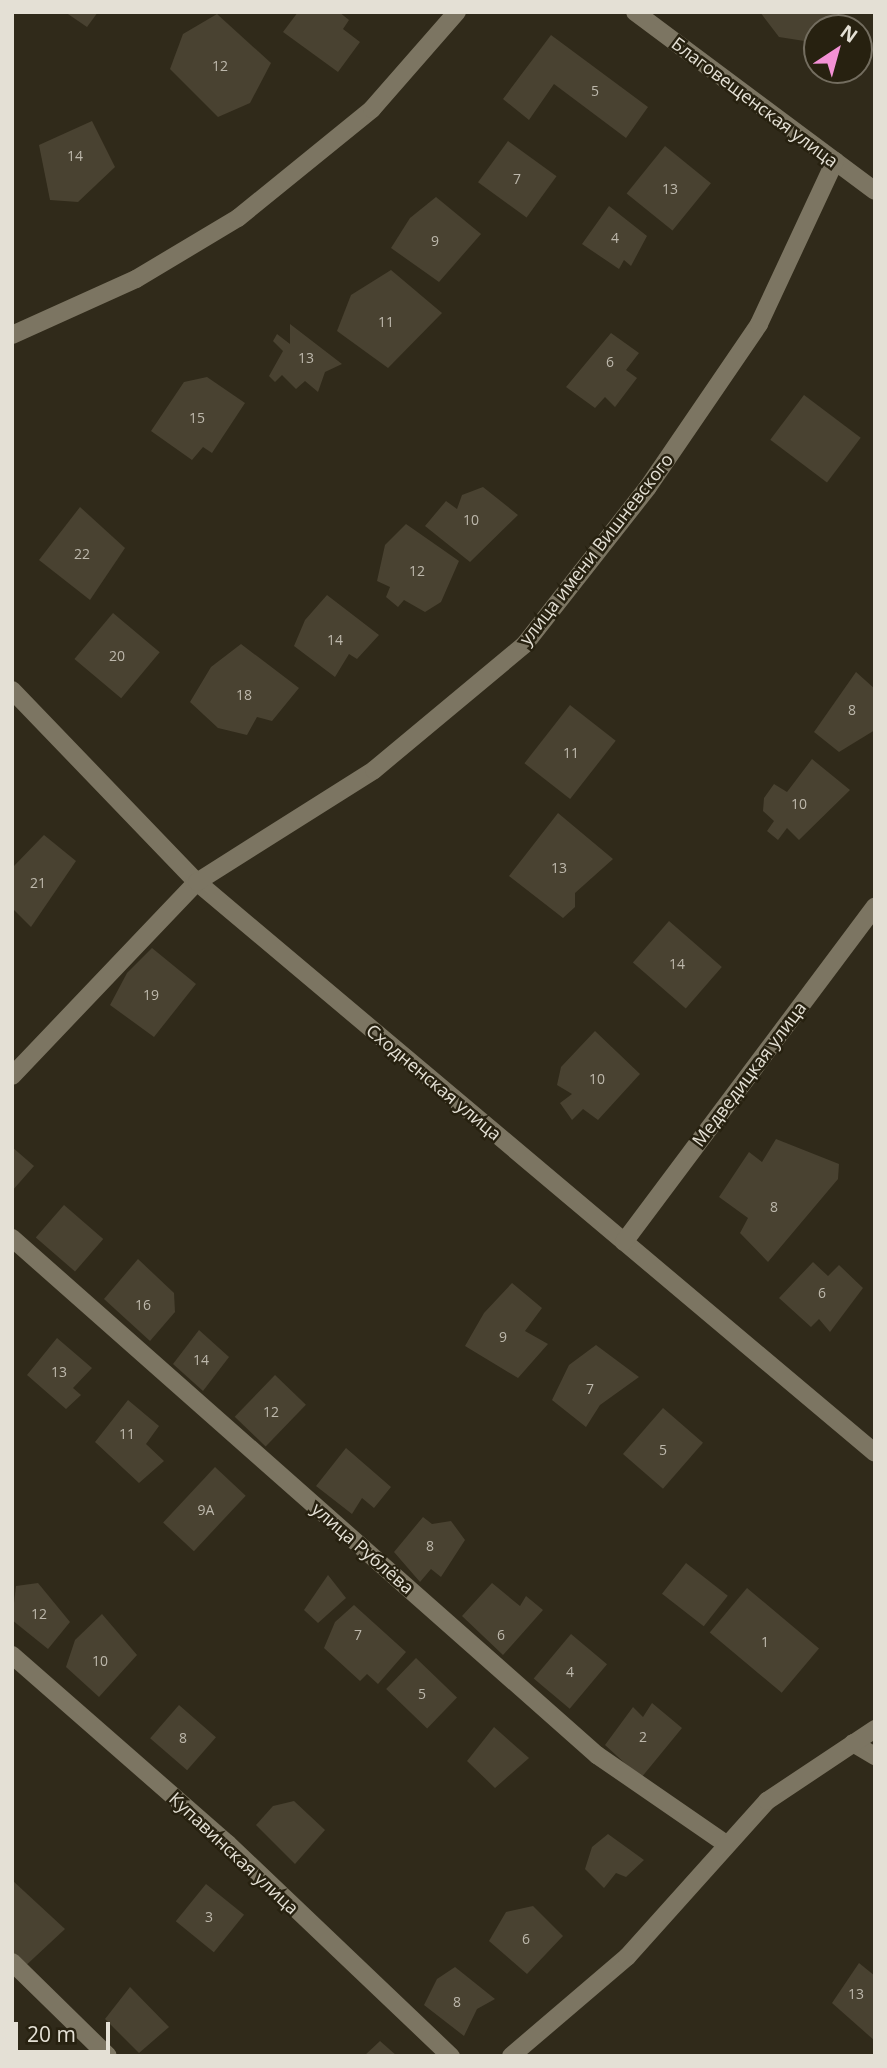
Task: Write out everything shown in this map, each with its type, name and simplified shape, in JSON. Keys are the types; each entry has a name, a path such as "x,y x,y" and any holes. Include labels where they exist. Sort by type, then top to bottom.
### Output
{"street":[{"path":"12,344 20,333 136,279 260,201 372,109 457,12"},
{"name":"Благовещенская улица","path":"635,12 875,191"},
{"name":"улица имени Вишневского","path":"12,1076 197,882 374,770 524,644 648,487 759,324 835,161"},
{"name":"Сходненская улица","path":"12,690 197,882 875,1454"},
{"name":"Медведицкая улица","path":"624,1242 875,906"},
{"name":"улица Рублёва","path":"12,1238 597,1755 726,1844"},
{"name":"Купавинская улица","path":"12,1655 228,1844 451,2056"},
{"path":"512,2056 627,1957 767,1801 875,1729"},
{"path":"853,1743 875,1756"},
{"path":"12,1962 107,2056"}],"building":[{"path":"65,12 98,12 87,27"},
{"path":"298,12 339,12 349,20 343,29 360,42 338,72 283,32"},
{"path":"760,12 837,12 803,14 803,41 779,37"},
{"path":"217,14 271,63 250,103 218,117 170,69 183,34"},
{"path":"551,35 648,107 626,138 554,84 529,120 503,99"},
{"path":"92,121 115,167 78,202 50,200 39,145"},
{"path":"508,141 557,176 527,218 478,182"},
{"path":"665,146 711,183 672,231 627,193"},
{"path":"436,197 481,234 439,282 391,248 410,218"},
{"path":"609,206 647,236 631,266 624,260 619,269 582,244"},
{"path":"391,270 442,313 388,368 337,331 351,295"},
{"path":"290,324 342,364 325,372 318,392 305,381 296,389 282,375 275,382 269,376 283,351 273,341 277,334 290,344"},
{"path":"611,333 639,353 626,370 637,378 615,407 605,397 595,408 566,387"},
{"path":"207,377 245,403 212,453 203,447 192,460 151,431 184,382"},
{"path":"804,395 861,438 827,482 770,440"},
{"path":"483,487 518,515 470,562 425,526 446,501 457,509 462,495"},
{"path":"80,507 125,548 90,600 39,560"},
{"path":"406,524 459,561 441,602 425,612 404,600 398,607 386,597 390,587 377,581 385,545"},
{"path":"327,595 379,635 357,659 349,654 335,677 294,646 305,620"},
{"path":"113,613 160,652 121,698 74,659"},
{"path":"241,644 299,688 272,721 257,717 247,735 218,728 190,702 211,667"},
{"path":"856,672 875,689 875,730 839,752 814,732"},
{"path":"570,705 616,741 570,799 524,763"},
{"path":"812,759 850,790 799,840 787,828 778,840 767,831 774,821 763,811 764,798 774,784 787,792"},
{"path":"558,813 613,859 575,893 575,907 563,918 509,876"},
{"path":"44,835 76,861 31,927 12,908 12,868"},
{"path":"669,921 722,967 686,1008 633,963"},
{"path":"152,948 196,984 154,1037 110,1005 127,973"},
{"path":"595,1031 640,1074 598,1120 583,1109 572,1120 560,1103 572,1094 557,1085 561,1067"},
{"path":"776,1139 839,1164 838,1179 768,1262 740,1233 748,1218 719,1197 749,1152 762,1162"},
{"path":"12,1147 34,1166 12,1191"},
{"path":"64,1205 103,1239 75,1272 36,1237"},
{"path":"138,1259 174,1293 175,1312 150,1341 104,1299"},
{"path":"813,1262 828,1276 839,1265 863,1288 830,1332 819,1319 811,1327 779,1298"},
{"path":"512,1283 542,1308 525,1331 548,1344 518,1378 465,1346 484,1313"},
{"path":"199,1330 229,1357 203,1391 173,1364"},
{"path":"57,1338 92,1368 73,1388 81,1395 66,1409 27,1375"},
{"path":"596,1345 639,1377 600,1405 586,1427 552,1400 569,1365"},
{"path":"275,1375 306,1405 266,1447 235,1417"},
{"path":"128,1400 159,1426 146,1444 164,1461 139,1483 95,1442"},
{"path":"663,1408 703,1443 663,1489 623,1454"},
{"path":"346,1448 391,1487 374,1508 362,1498 352,1514 316,1486"},
{"path":"215,1467 246,1496 194,1551 163,1523"},
{"path":"423,1517 432,1524 451,1521 465,1540 441,1577 431,1569 420,1582 394,1552"},
{"path":"686,1563 728,1596 704,1626 662,1594"},
{"path":"328,1575 346,1598 318,1623 304,1610"},
{"path":"38,1583 70,1622 48,1649 12,1620 16,1586"},
{"path":"492,1583 520,1606 526,1596 543,1610 503,1655 462,1616"},
{"path":"747,1588 819,1648 782,1693 710,1632"},
{"path":"354,1605 406,1652 378,1684 367,1674 360,1681 324,1648 335,1622"},
{"path":"102,1614 137,1655 99,1697 66,1667 75,1640"},
{"path":"571,1634 607,1664 570,1709 534,1678"},
{"path":"416,1658 457,1698 427,1729 386,1689"},
{"path":"652,1703 682,1728 641,1778 605,1745 633,1707 643,1717"},
{"path":"179,1705 216,1737 187,1770 150,1738"},
{"path":"494,1727 529,1758 495,1788 467,1761"},
{"path":"294,1801 325,1830 295,1864 256,1825 273,1806"},
{"path":"608,1834 644,1860 626,1877 616,1873 604,1888 585,1869 592,1847"},
{"path":"12,1880 65,1929 21,1970 12,1963"},
{"path":"206,1884 244,1915 214,1952 176,1921"},
{"path":"533,1906 563,1936 527,1974 489,1941 506,1912"},
{"path":"859,1963 875,1976 875,2041 832,2003"},
{"path":"455,1967 495,1999 477,2009 464,2036 424,2005 437,1979"},
{"path":"130,1987 169,2027 139,2053 105,2019"},
{"path":"380,2041 397,2056 364,2056"}]}
